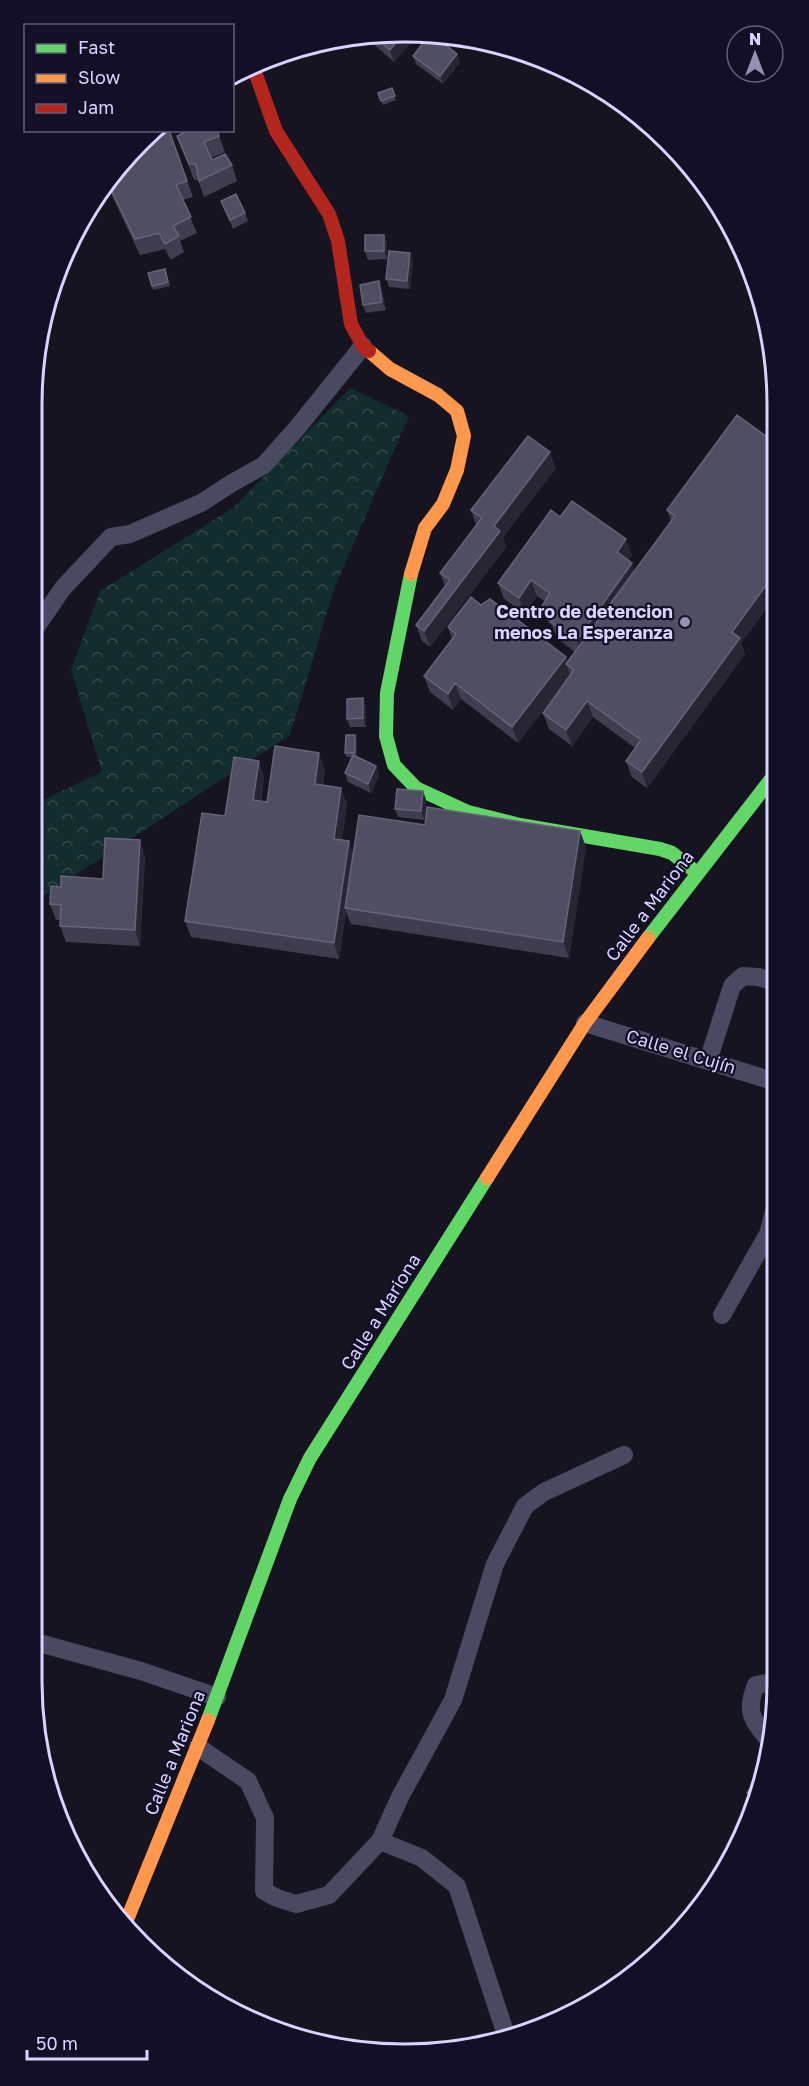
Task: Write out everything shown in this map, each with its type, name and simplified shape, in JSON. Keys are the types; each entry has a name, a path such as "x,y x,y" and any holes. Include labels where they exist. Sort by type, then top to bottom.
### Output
{"main road":[{"path":"256,74 276,131 329,214 338,241 351,324 363,346 390,369 438,395 457,411 464,436 457,470 442,504 425,528 414,560 387,693 386,735 394,765 416,788 468,812 520,825 660,849 672,853 698,873"},
{"name":"Calle a Mariona","path":"128,1916 198,1747 290,1499 310,1458 585,1023 767,784"}],"street":[{"path":"42,618 63,588 111,537 130,534 201,503 264,465 363,346"},
{"path":"708,1061 732,986 743,976 767,980"},
{"name":"Calle el Cujín","path":"585,1023 767,1079"},
{"path":"722,1315 767,1236"},
{"path":"198,1747 248,1781 265,1818 264,1891 296,1904 329,1895 380,1841 400,1797 453,1700 495,1564 525,1506 544,1492 624,1455"},
{"path":"42,1644 141,1671 217,1697"},
{"path":"763,1733 753,1722 749,1701 756,1684 767,1682"},
{"path":"380,1841 422,1858 457,1887 505,2030"}],"green space":[{"path":"350,388 409,416 334,589 290,735 42,898 42,800 102,772 71,670 100,591 233,508"}],"building":[{"path":"396,42 390,50 382,43"},
{"path":"423,43 445,44 457,54 440,76 413,56"},
{"path":"392,88 395,96 381,101 378,93"},
{"path":"165,132 170,132 187,181 176,185 191,217 173,226 179,236 165,244 159,233 135,239 112,191 148,148"},
{"path":"185,132 218,132 219,136 204,142 212,160 225,154 232,165 199,181 196,164 189,164 177,136"},
{"path":"236,194 245,213 230,220 221,201"},
{"path":"365,235 384,235 384,251 365,251"},
{"path":"389,251 410,253 407,281 386,279"},
{"path":"165,269 168,282 152,286 148,273"},
{"path":"379,281 382,302 363,305 360,285"},
{"name":"Centro de detencion menos La Esperanza","path":"737,415 767,437 767,584 732,632 740,638 642,772 626,761 641,740 587,701 566,730 543,713 574,670 566,664 675,516 667,510"},
{"path":"528,436 550,452 494,526 500,531 424,631 416,625 450,580 440,573 482,518 471,510"},
{"path":"572,501 626,539 617,552 632,563 577,640 551,622 556,616 542,606 550,593 531,580 519,598 498,583 551,510 560,517"},
{"path":"471,597 481,605 490,599 566,657 512,727 455,683 448,694 424,676 456,634 448,627"},
{"path":"363,698 363,718 347,719 347,699"},
{"path":"346,735 355,735 355,753 345,753"},
{"path":"275,746 319,753 315,784 341,788 334,839 349,841 334,943 185,921 202,813 225,816 234,757 259,761 253,800 267,802"},
{"path":"353,755 376,766 368,784 345,773"},
{"path":"397,789 423,791 421,811 395,809"},
{"path":"427,807 580,831 563,942 345,908 359,815 425,825"},
{"path":"105,838 140,840 135,930 60,926 61,905 50,904 51,886 61,887 61,876 103,879"}],"traffic: fast":[{"path":"411,574 387,693 386,736 394,765 416,788 468,812 520,825 660,849 672,853 697,873"},
{"path":"648,938 767,784"},
{"path":"208,1720 290,1499 310,1458 487,1178"}],"traffic: slow":[{"path":"369,351 390,369 438,395 457,411 464,436 457,470 443,504 425,528 411,574"},
{"path":"487,1178 585,1023 648,938"},
{"path":"128,1916 208,1720"}],"traffic: jam":[{"path":"256,74 276,131 329,214 338,241 351,324 363,346 369,351"}],"place":[{"name":"Centro de detencion menos La Esperanza","path":"685,622"}]}
